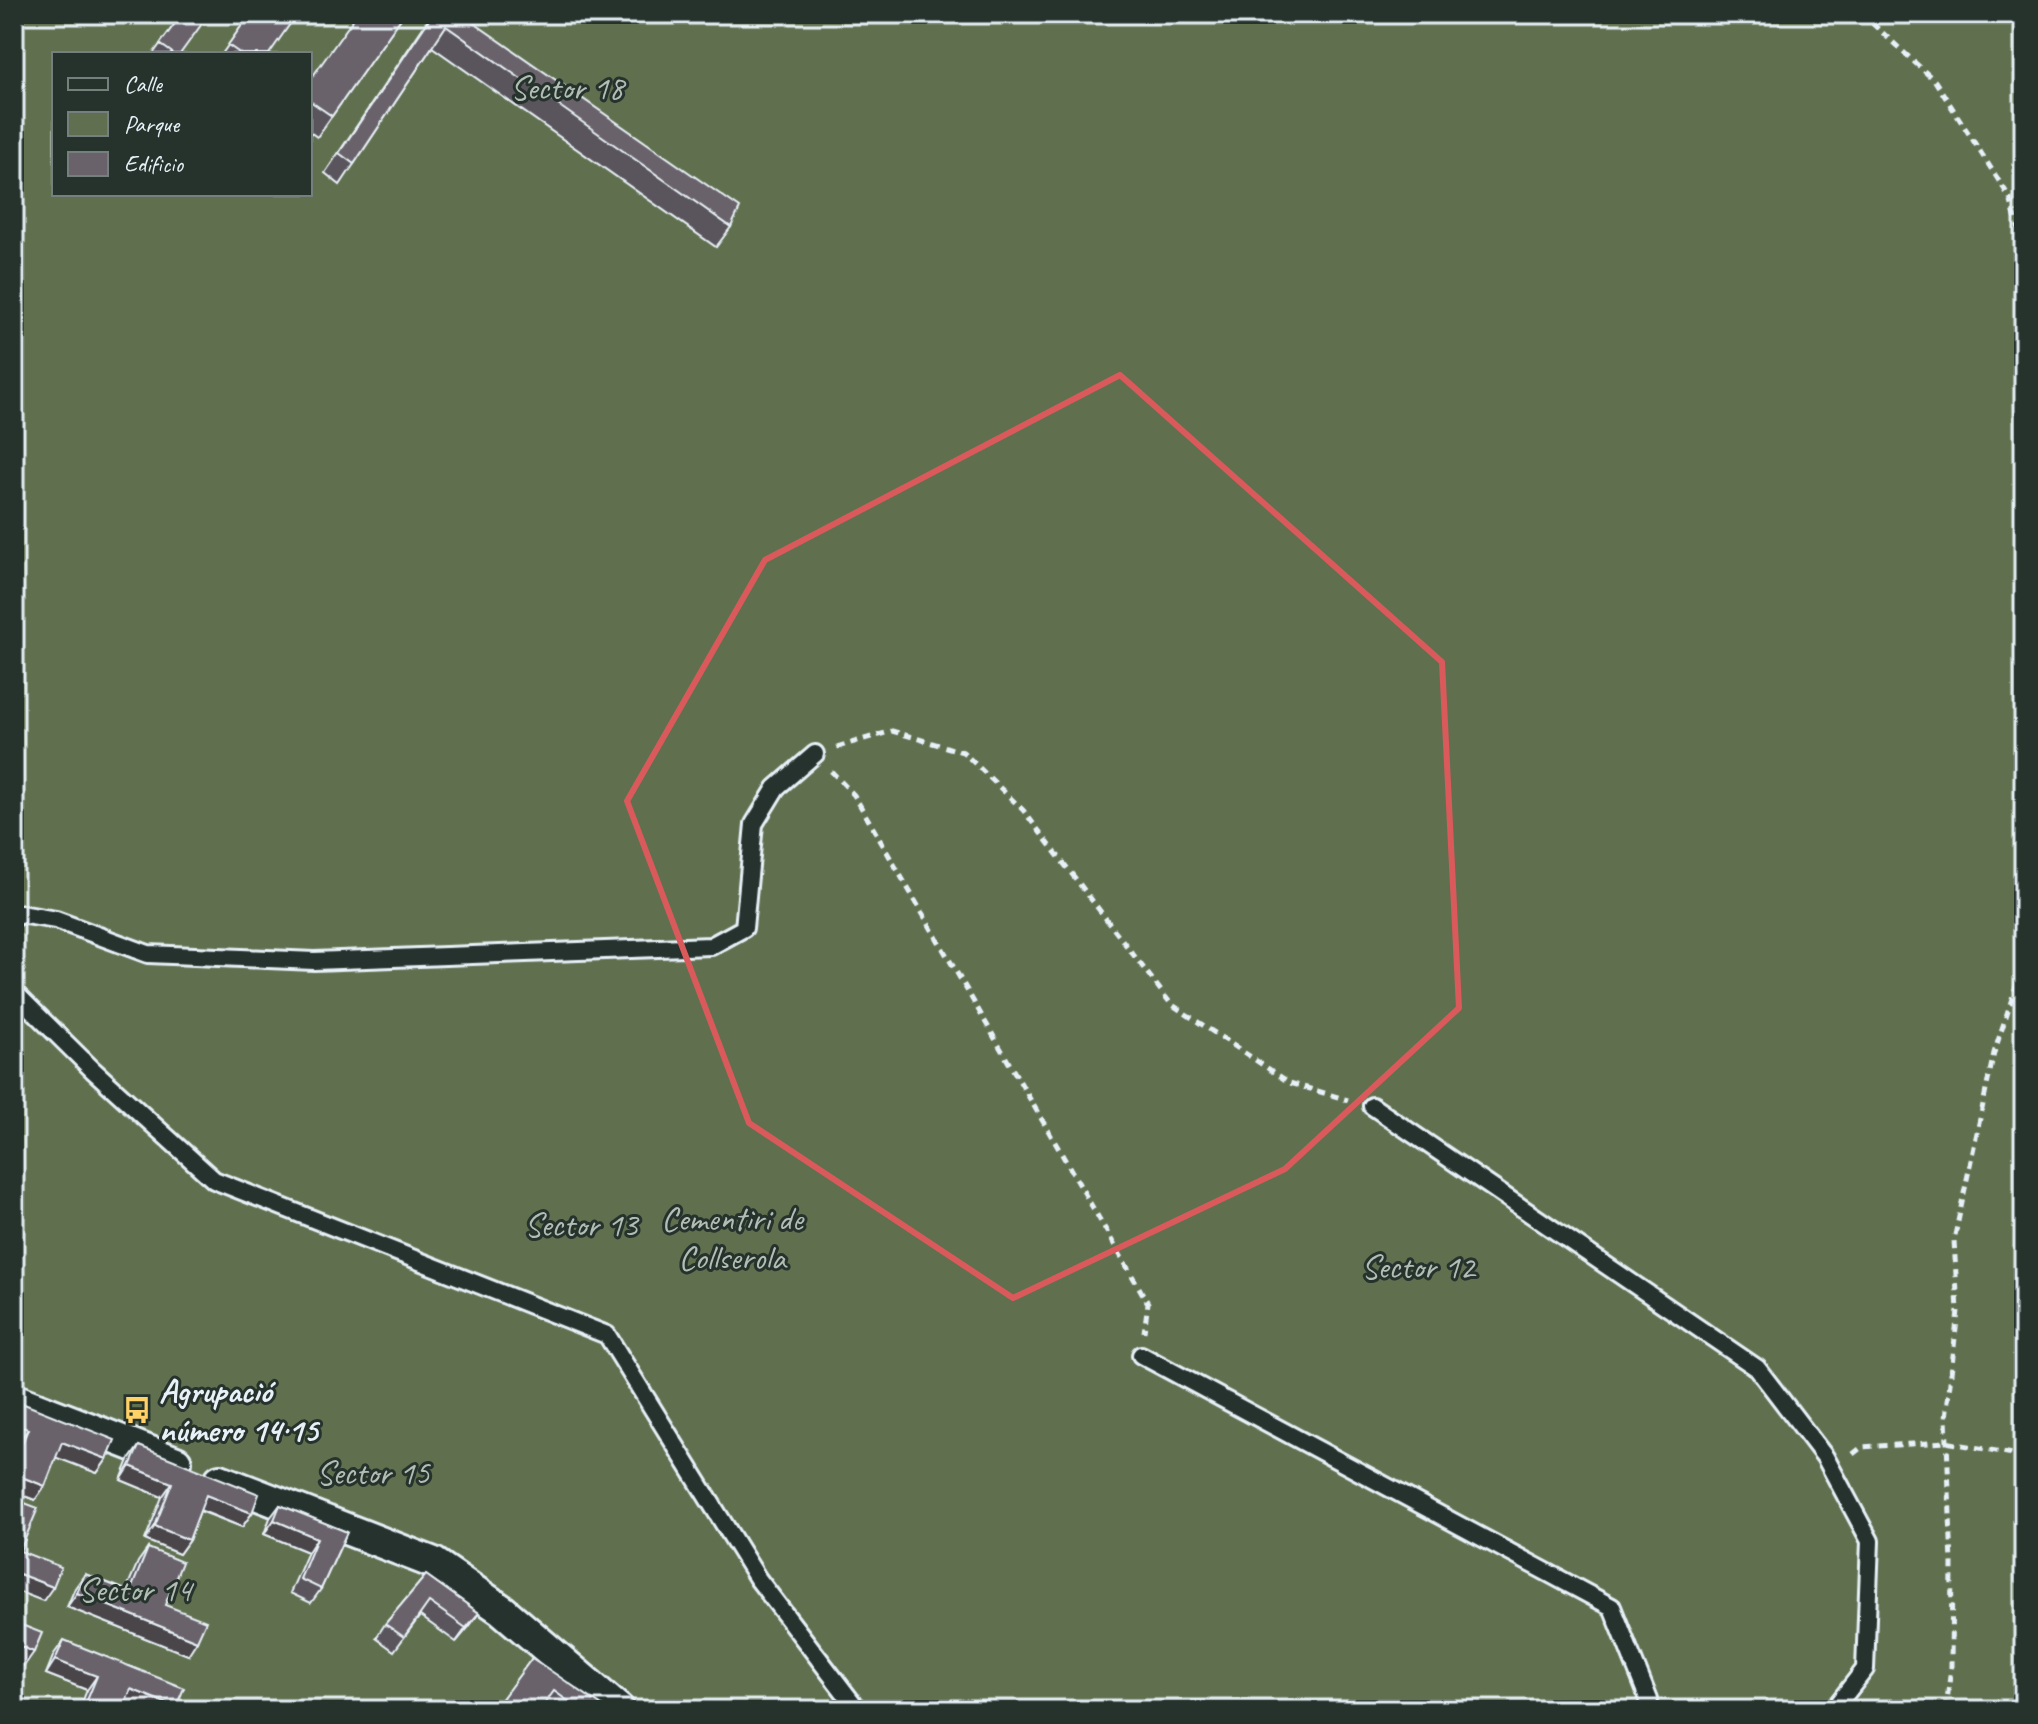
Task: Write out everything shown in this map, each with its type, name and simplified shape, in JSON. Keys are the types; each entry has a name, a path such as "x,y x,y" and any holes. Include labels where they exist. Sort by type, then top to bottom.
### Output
{"street":[{"path":"14,1399 434,1563 502,1610 619,1710"}],"lane":[{"path":"14,918 20,914 56,920 148,954 314,961 711,946 744,928 754,824 776,788 815,754"},
{"path":"14,992 93,1070 214,1180 607,1335 758,1579 858,1710"},
{"path":"1372,1106 1757,1368 1832,1469 1870,1541 1865,1669 1833,1710"},
{"path":"1141,1355 1612,1607 1649,1700 1647,1710"}],"path":[{"path":"1862,14 1935,81 2010,198 2024,250"},
{"path":"1141,1355 1148,1303 854,795 815,754 892,731 963,752 1023,810 1171,1004 1290,1083 1372,1106"},
{"path":"1946,1710 1951,1667 1952,1564 1946,1418 1958,1311 1954,1240 1994,1053 2024,962"},
{"path":"1832,1469 1862,1447 1946,1442 2024,1456"}],"highlighted area":[{"path":"1120,375 1442,662 1459,1008 1285,1169 1013,1298 749,1123 627,801 765,560"}],"green space":[{"path":"14,14 2024,14 2024,1710 14,1710"}],"building":[{"path":"182,14 209,14 181,52 171,52 160,44"},
{"path":"250,14 297,14 270,52 238,52 228,45"},
{"path":"357,14 404,14 332,116 312,102 312,77"},
{"path":"433,14 461,14 740,208 731,227 446,26 354,164 339,153"},
{"path":"14,1400 115,1440 107,1459 62,1442 45,1486 14,1474 14,1463 28,1429 14,1424"},
{"path":"139,1446 259,1494 252,1513 206,1495 189,1540 155,1526 172,1483 130,1466"},
{"path":"14,1499 38,1508 20,1551 61,1567 53,1587 14,1572"},
{"path":"280,1505 347,1532 321,1589 300,1579 317,1538 274,1520"},
{"path":"148,1548 182,1562 165,1605 206,1621 197,1641 77,1593 85,1574 130,1592"},
{"path":"426,1575 479,1613 466,1628 429,1602 404,1637 385,1624"},
{"path":"14,1622 42,1633 34,1652 14,1644"},
{"path":"64,1640 184,1688 176,1707 131,1689 123,1710 83,1710 97,1676 55,1660"},
{"path":"532,1658 602,1706 599,1710 580,1710 554,1691 540,1710 501,1710 496,1707"}],"place":[{"name":"Agrupació número 14·15","path":"137,1410"}],"park label":[{"name":"Sector 18","path":"567,87"},
{"name":"Sector 13","path":"581,1224"},
{"name":"Cementiri de Collserola","path":"732,1238"},
{"name":"Sector 12","path":"1418,1266"},
{"name":"Sector 15","path":"373,1472"},
{"name":"Sector 14","path":"135,1589"}]}
